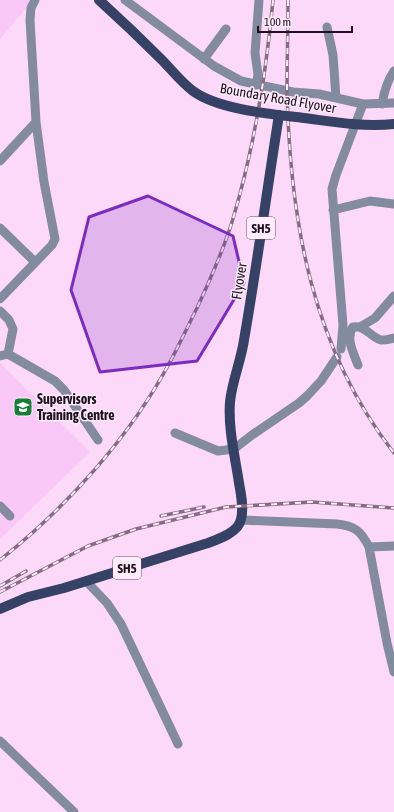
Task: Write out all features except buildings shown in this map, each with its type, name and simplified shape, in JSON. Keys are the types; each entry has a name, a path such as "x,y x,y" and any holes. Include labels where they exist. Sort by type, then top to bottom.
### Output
{"main road":[{"name":"Boundary Road Flyover","path":"99,0 129,27 193,91 214,102 279,115 350,125 375,126 394,124"},
{"name":"Flyover","path":"234,449 229,417 230,400 244,342 279,115"},
{"name":"SH5","path":"0,609 28,597 86,581 216,540 233,530 241,520 241,493 234,449"}],"street":[{"path":"0,299 52,245 55,239 44,182 36,122 30,20 31,8 35,0"},
{"path":"125,0 214,66 241,81 293,92 319,94 363,104 394,103"},
{"path":"256,85 258,75 255,53 259,0"},
{"path":"327,27 333,55 336,98"},
{"path":"204,59 226,29"},
{"path":"382,104 387,83 394,71"},
{"path":"175,433 218,451 234,449 307,396 321,381 339,353 343,325 332,189 363,104"},
{"path":"0,161 36,122"},
{"path":"333,210 370,201 394,204"},
{"path":"0,228 34,262"},
{"path":"360,327 375,318 394,296"},
{"path":"0,311 9,320 13,329 4,355 55,382 64,390 98,440"},
{"path":"358,365 351,347 350,334 353,327 360,327 379,339 386,340 394,338"},
{"path":"0,506 10,516"},
{"path":"241,520 347,525 360,533 369,546 387,643 394,672"},
{"path":"369,546 394,546"},
{"path":"86,581 107,603 121,624 178,744"},
{"path":"0,740 74,812"}],"highlighted area":[{"path":"148,196 233,236 244,283 197,361 100,372 71,290 89,217"}],"shaded area":[{"path":"0,0 33,0 0,39"},
{"name":"Supervisors Training Centre","path":"0,363 90,452 0,539"}],"railway":[{"path":"0,560 49,517 96,469 117,443 155,388 197,308 216,265 232,222 247,167 263,84 273,0"},
{"path":"288,0 287,91 289,140 293,188 311,281 325,327 343,370 366,413 394,453"},
{"path":"0,592 88,546 136,529 226,507 312,502 394,508"},
{"path":"161,516 204,507"},
{"path":"0,586 26,571"}],"place":[{"name":"Supervisors Training Centre","path":"23,407"}]}
